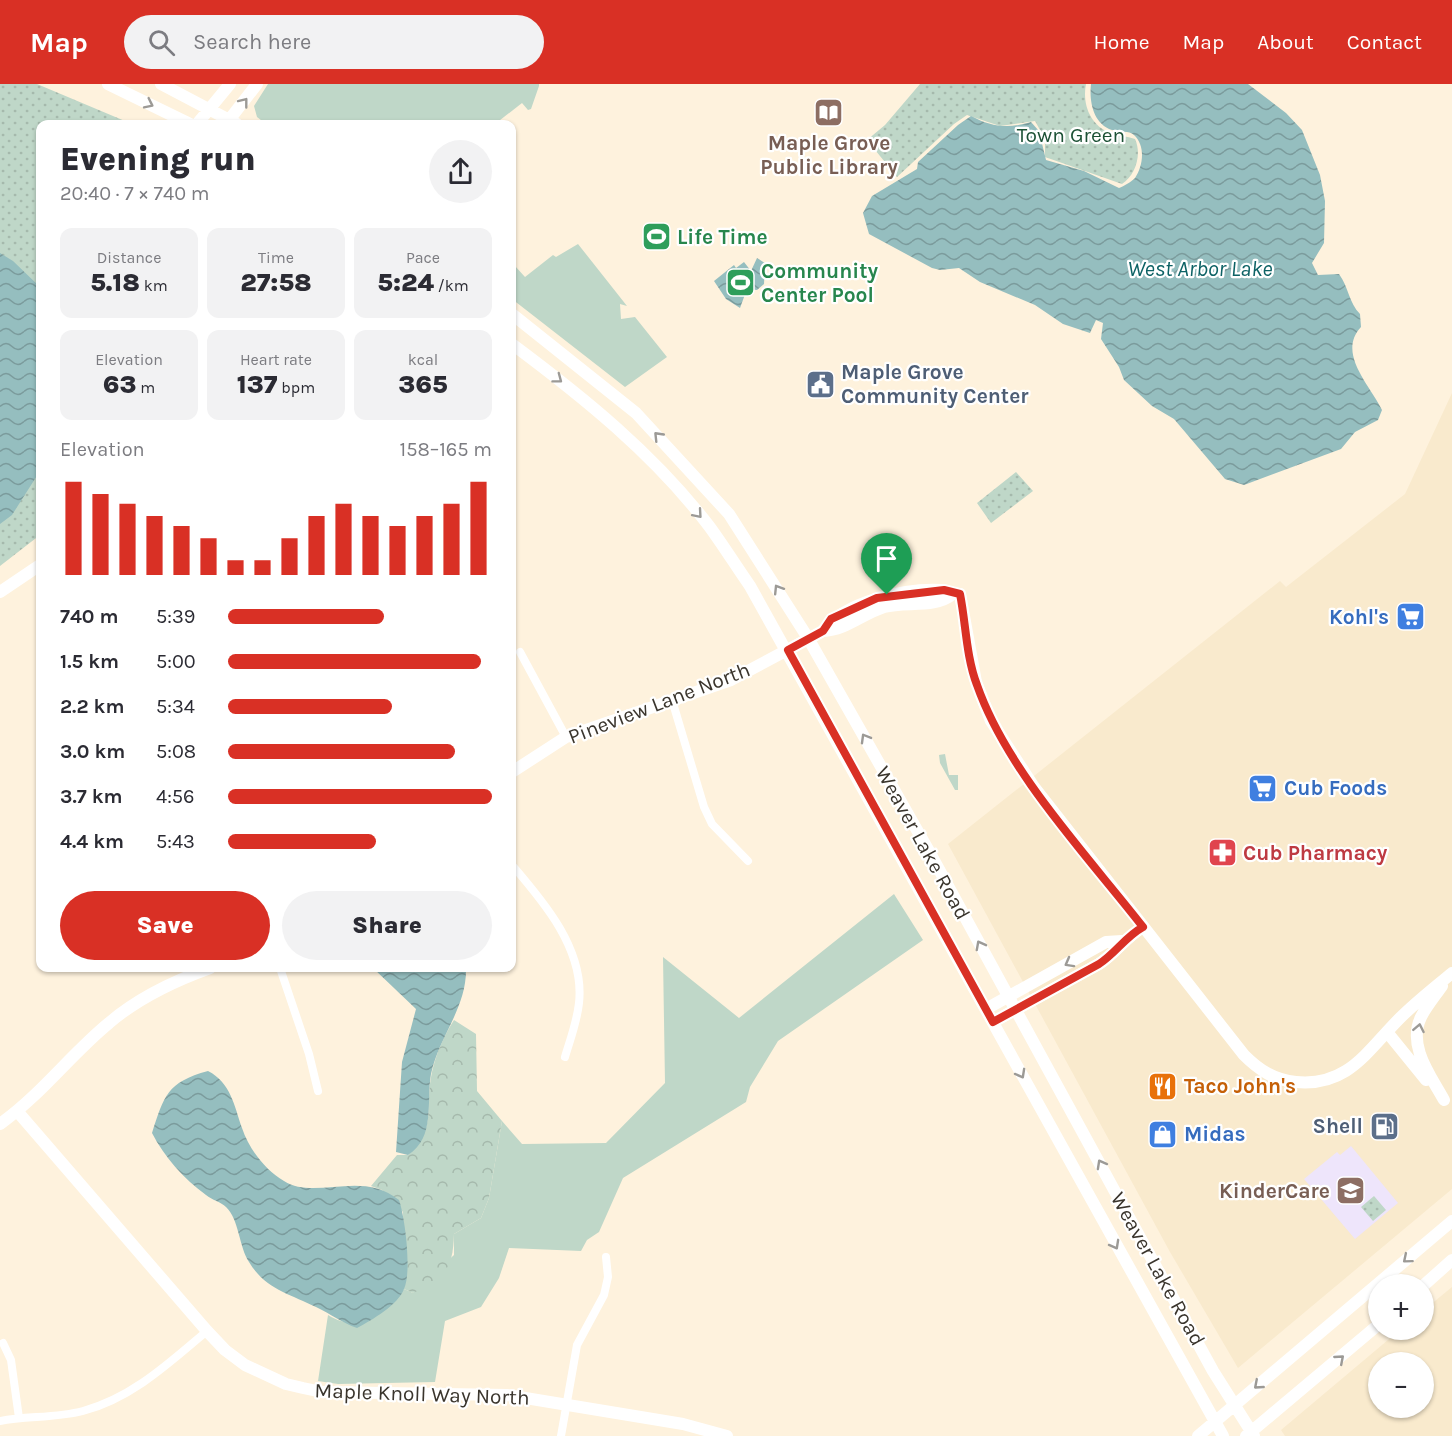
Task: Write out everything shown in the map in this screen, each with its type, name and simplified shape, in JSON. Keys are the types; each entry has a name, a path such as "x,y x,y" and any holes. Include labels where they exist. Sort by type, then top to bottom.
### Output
{"main road":[{"path":"108,84 182,120"},
{"path":"161,84 226,120"},
{"path":"200,120 230,84"},
{"path":"233,120 257,84"},
{"name":"Weaver Lake Road","path":"516,317 636,413 729,514 808,638 930,853 1007,997 1250,1434"},
{"name":"Weaver Lake Road","path":"516,347 591,405 623,433 672,483 708,525 750,586 788,650 1223,1436"},
{"path":"0,592 36,568"},
{"name":"Pineview Lane North","path":"516,769 566,737 616,717 731,680 823,631 838,630 885,607 945,601 957,594 976,682 991,721 1034,787 1143,927"},
{"path":"993,1022 1099,964 1114,954 1122,941 1143,927 1244,1055 1271,1076 1301,1082 1329,1080 1355,1065 1422,997 1451,974"},
{"path":"986,1009 1106,942 1122,941"},
{"path":"0,1124 17,1111 110,1022 166,986 200,972"},
{"path":"1448,1105 1422,1061 1416,1034 1419,1019 1451,974"},
{"path":"1387,1032 1448,1105"},
{"name":"Maple Knoll Way North","path":"17,1111 225,1350 245,1365 277,1381 322,1392 507,1395 565,1402 683,1424 727,1436"},
{"path":"1198,1436 1452,1221"},
{"path":"1434,1276 1452,1260"},
{"path":"1250,1434 1368,1334"}],"street":[{"path":"520,652 566,737"},
{"path":"672,700 704,807 712,824 748,861"},
{"path":"516,870 554,919 575,962 579,1003 565,1057"},
{"path":"281,972 309,1054 318,1090"},
{"path":"561,1436 565,1402 577,1345 604,1294 608,1277 606,1257"},
{"path":"0,1421 82,1412 109,1403 149,1378 207,1331"},
{"path":"3,1343 11,1360 19,1418"}],"shaded area":[{"path":"1452,393 1452,1189 1238,1368 1170,1252 948,844 1280,581 1286,587 1405,494"},
{"name":"KinderCare","path":"1351,1146 1398,1203 1355,1239 1304,1179 1337,1152 1340,1155"},
{"path":"1452,1287 1452,1436 1285,1436 1281,1430 1368,1357 1368,1418 1434,1418 1434,1352 1374,1352 1388,1340 1434,1340 1434,1302"}],"green space":[{"path":"0,84 37,84 122,120 36,120 36,538 0,566"},
{"path":"268,84 539,84 531,109 528,110 522,103 500,120 261,120 257,117 254,106"},
{"name":"Town Green","path":"920,84 1086,84 1085,99 1089,113 1097,125 1110,133 1135,139 1138,157 1134,170 1122,184 1045,157 1045,139 1035,121 1000,126 967,115 954,124 897,177 867,140 885,125"},
{"path":"578,244 627,306 620,304 621,319 635,317 667,357 625,387 516,302 516,267 525,277 553,255 556,257"},
{"path":"1016,472 1033,491 991,523 977,503"},
{"path":"945,754 949,775 958,775 958,790 955,790 940,763 939,755"},
{"path":"894,894 923,940 778,1041 750,1087 746,1102 623,1178 599,1232 587,1240 581,1251 509,1248 499,1278 481,1307 445,1321 435,1382 338,1384 318,1381 328,1315 340,1321 361,1322 380,1313 404,1289 413,1293 454,1255 454,1234 481,1218 489,1198 502,1121 522,1144 606,1143 665,1083 663,957 739,1018"},
{"path":"454,1020 476,1034 477,1091 502,1121 489,1198 481,1218 454,1234 452,1256 440,1277 413,1293 404,1289 403,1212 382,1190 371,1186 397,1155 408,1155 423,1135 427,1125 434,1065"},
{"path":"1374,1196 1386,1210 1373,1221 1361,1207"}],"water":[{"name":"West Arbor Lake","path":"1091,84 1248,84 1286,113 1302,130 1320,175 1325,201 1324,243 1312,263 1318,275 1339,274 1353,305 1360,314 1361,327 1354,337 1352,347 1354,358 1363,379 1382,410 1378,420 1355,432 1341,449 1244,485 1225,479 1174,419 1152,406 1124,380 1119,367 1101,339 1103,323 1096,320 1090,333 1063,324 1035,305 980,282 959,268 940,270 932,268 869,234 863,213 872,196 917,169 918,162 971,116 1000,126 1015,126 1031,122 1039,131 1046,160 1084,171 1119,188 1135,178 1142,156 1138,140 1132,133 1112,130 1100,123 1092,104"},
{"path":"0,253 13,261 36,283 36,477 12,515 0,524"},
{"name":"Community Center Pool","path":"757,258 765,263 764,284 757,290 747,289 740,308 726,299 714,281 734,265 736,268 744,262 751,271"},
{"path":"377,972 466,972 462,996 431,1074 428,1118 423,1139 408,1155 396,1152 402,1062 416,1009"},
{"path":"208,1071 227,1088 249,1144 258,1158 284,1181 310,1188 370,1187 384,1191 399,1200 407,1244 406,1281 401,1295 384,1312 357,1328 270,1285 249,1262 230,1212 224,1205 208,1197 190,1182 169,1159 152,1133 160,1109 175,1086 194,1075"}],"place":[{"name":"Maple Grove Public Library","path":"829,112"},
{"name":"Life Time","path":"656,237"},
{"name":"Community Center Pool","path":"740,283"},
{"name":"Maple Grove Community Center","path":"820,384"},
{"name":"Kohl's","path":"1410,617"},
{"name":"Cub Foods","path":"1263,788"},
{"name":"Cub Pharmacy","path":"1222,853"},
{"name":"Taco John's","path":"1163,1086"},
{"name":"Shell","path":"1384,1126"},
{"name":"Midas","path":"1163,1134"},
{"name":"KinderCare","path":"1351,1191"}],"route":[{"path":"944,590 960,594 976,682 991,721 1034,787 1143,927 1122,941 1114,954 1099,964 993,1022 788,650 823,631 831,619 887,595 944,590"}]}
